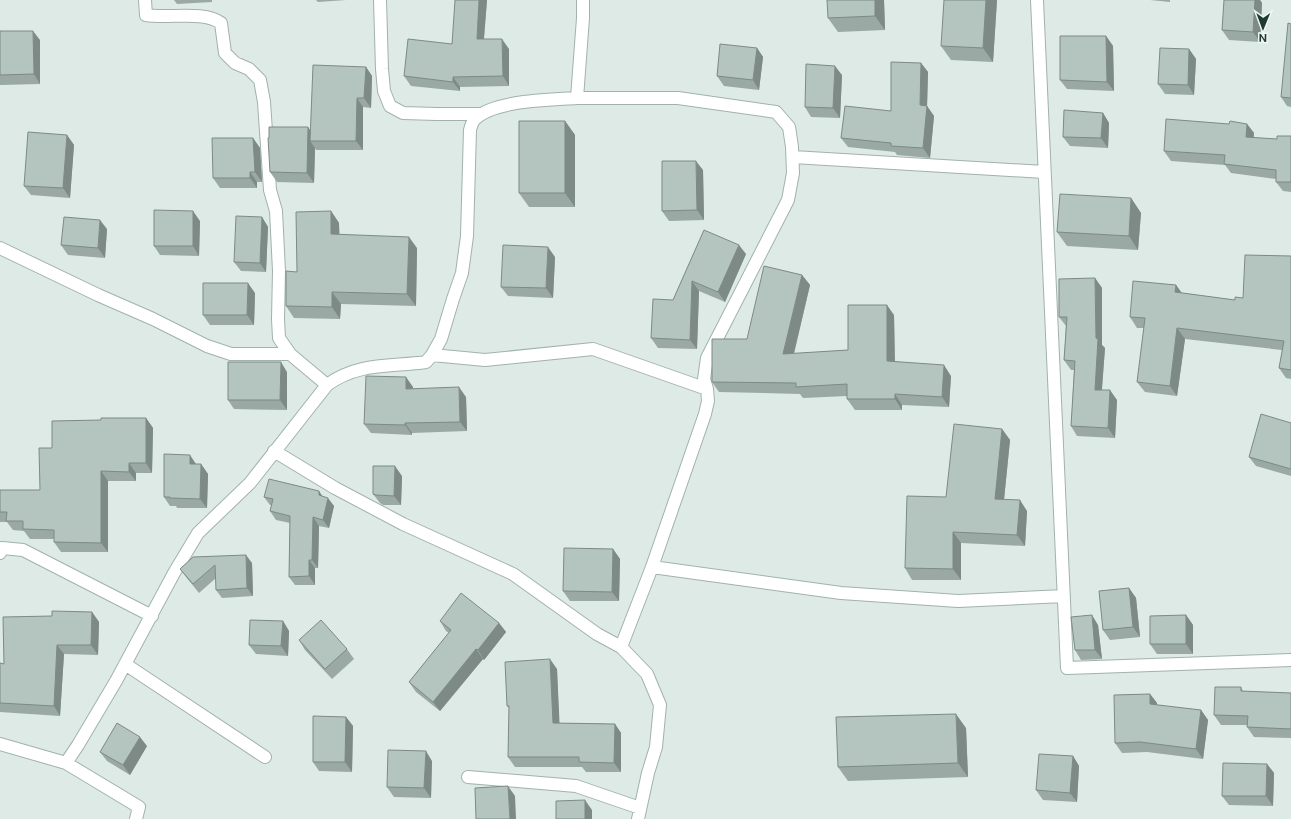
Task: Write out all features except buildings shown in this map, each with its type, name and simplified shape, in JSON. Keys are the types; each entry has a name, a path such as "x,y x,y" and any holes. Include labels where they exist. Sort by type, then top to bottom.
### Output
{"street":[{"path":"145,0 146,15 155,17 200,16 215,19 221,23 225,53 235,63 249,69 260,80 264,102 270,190 276,211 279,271 279,338 290,354 327,385"},
{"path":"380,0 384,92 390,106 403,113 481,114"},
{"path":"577,98 583,0"},
{"path":"1037,0 1067,668 1291,660"},
{"path":"66,763 125,664 198,533 250,483 327,385 337,378 352,371 371,367 426,362 432,356 441,339 452,299 462,273 467,236 470,130 474,120 490,109 506,105 577,98 678,98 776,112 789,127 792,147 793,173 788,200 706,358 704,379 708,401 705,414 652,567 622,647"},
{"path":"793,158 1044,172"},
{"path":"0,248 91,292 153,319 207,346 231,354 290,354"},
{"path":"432,356 485,360 593,349 707,389"},
{"path":"274,451 335,488 396,520 513,574 597,634 622,647 647,674 660,705 656,747 639,814 576,786 468,777"},
{"path":"0,553 2,548 23,550 152,616"},
{"path":"652,567 841,593 958,601 1064,596"},
{"path":"125,664 265,757"},
{"path":"0,744 66,763 139,807 136,819"}]}
